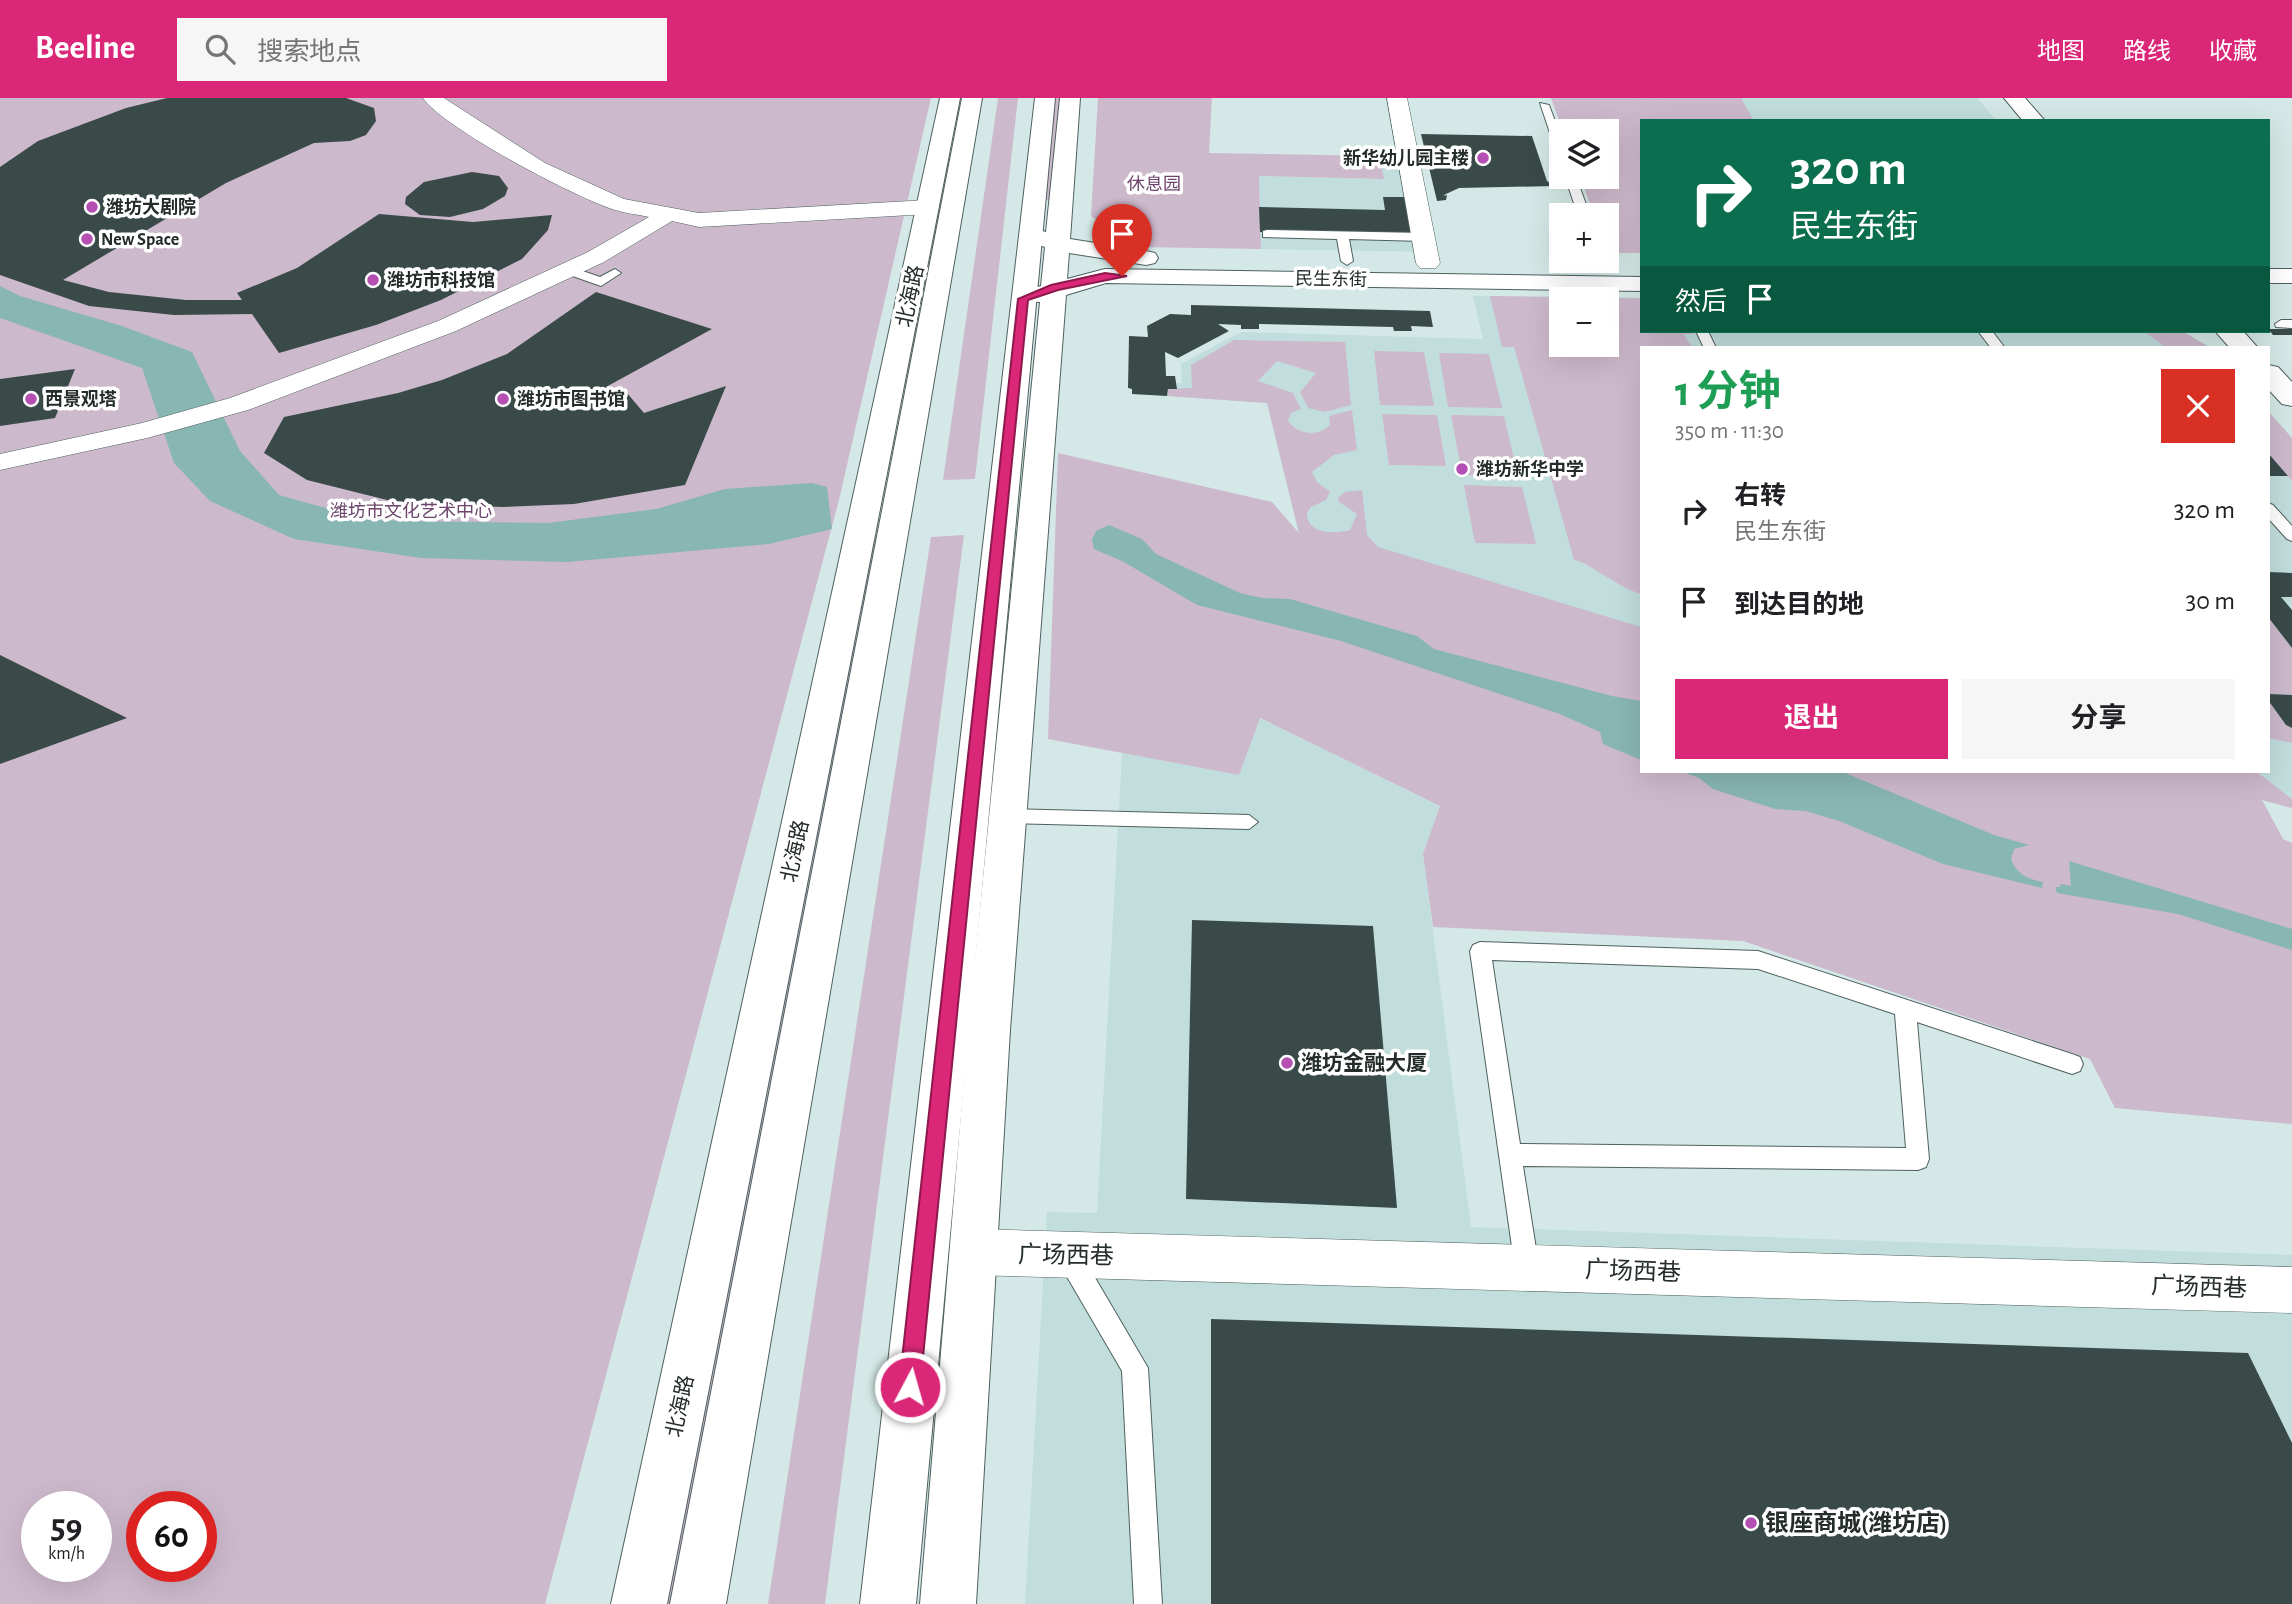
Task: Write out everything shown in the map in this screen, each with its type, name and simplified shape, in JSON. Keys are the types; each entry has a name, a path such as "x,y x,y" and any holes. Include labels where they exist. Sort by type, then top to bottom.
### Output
{"main road":[{"name":"北海路","path":"698,1604 949,161 950,98"},
{"name":"北海路","path":"639,1604 928,207 949,161 972,98"},
{"path":"888,1604 938,1119 1007,620 1044,239 1045,98"},
{"path":"1044,239 1070,98"},
{"path":"2014,98 2033,119"},
{"name":"民生东街","path":"1044,239 1148,258 1549,263"},
{"name":"民生东街","path":"1619,264 1640,266"},
{"name":"民生东街","path":"1039,293 1105,276 1640,284"},
{"path":"2270,276 2292,276"},
{"path":"2270,294 2292,294"},
{"path":"2230,333 2243,346"},
{"path":"2270,375 2292,398"},
{"path":"948,1604 1008,816 1007,620"},
{"path":"938,1119 983,1120"},
{"path":"924,1251 973,1252"}],"street":[{"path":"433,98 447,111 538,167 618,204 699,220 928,207"},
{"path":"1397,98 1428,263"},
{"path":"0,462 147,430 239,404 447,326 568,270 670,214"},
{"name":"广场西巷","path":"973,1252 2292,1290"}],"lane":[{"path":"1544,105 1549,119"},
{"path":"1267,234 1423,237"},
{"path":"1342,236 1347,261"},
{"path":"568,270 601,282 615,273"},
{"path":"2270,510 2292,536"},
{"path":"2270,536 2292,536"},
{"path":"1008,816 1250,822"},
{"path":"1527,1268 1480,951 1758,960 2072,1064"},
{"path":"1510,1155 1918,1158 1905,1009"},
{"path":"1067,1254 1135,1368 1148,1604"}],"shaded area":[{"path":"1553,98 1977,98 1995,119 1640,119 1640,253 1619,253 1619,203 1607,203 1606,189 1619,189 1619,119 1587,119"},
{"path":"1379,156 1419,157 1436,252 1261,249 1259,176 1384,179"},
{"path":"0,286 20,296 122,326 192,352 240,451 279,495 329,509 397,521 548,523 656,509 725,489 812,483 827,487 832,529 769,544 567,562 421,558 294,539 210,501 174,463 142,368 0,318"},
{"name":"潍坊新华中学","path":"1473,296 1549,297 1549,357 1619,357 1619,298 1640,298 1640,333 2185,333 2208,346 1640,346 1640,641 1299,535 1267,403 1167,396 1176,389 1177,383 1182,383 1181,364 1241,332 1483,339"},
{"path":"2270,413 2292,438 2292,808 2262,800 2283,839 2067,773 2270,773"},
{"path":"1109,525 1142,539 1156,554 1240,593 1262,598 1290,599 1417,636 1434,649 1612,696 1640,701 1640,760 1603,744 1600,732 1560,714 1341,641 1197,605 1122,561 1094,549 1092,540 1096,531"},
{"path":"1259,718 1440,806 1423,854 1471,1227 2292,1255 2292,1604 1025,1604 1047,1212 1097,1213 1122,753 1239,775"},
{"path":"1686,773 1845,773 1994,835 2029,845 2014,849 2011,859 2016,869 2024,875 2043,882 2042,888 1943,864 1839,821 1806,811 1775,809 1713,789 1699,778"},
{"path":"2069,861 2292,929 2292,950 2178,914 2057,893 2055,887 2060,887 2061,884 2071,886"}],"green space":[{"name":"潍坊市文化艺术中心","path":"0,98 931,98 839,500 545,1604 0,1604"},
{"path":"998,98 1018,98 975,479 943,480"},
{"path":"1051,98 1060,98 1052,200 1042,200"},
{"name":"休息园","path":"1098,98 1212,98 1209,153 1379,156 1384,179 1259,176 1261,249 1138,247 1091,216"},
{"path":"1551,98 1741,98 1753,119 1640,119 1640,253 1619,253 1619,203 1590,203 1584,189 1619,189 1619,119 1559,119"},
{"path":"944,166 953,166 914,374 904,376"},
{"path":"1490,296 1549,297 1549,357 1619,357 1619,298 1640,298 1640,333 1693,334 1683,334 1692,346 1640,346 1640,594 1574,560 1514,347 1502,347"},
{"path":"2147,333 2185,333 2208,346 2163,346"},
{"path":"1234,340 1345,342 1351,405 1325,412 1308,408 1300,392 1316,373 1277,361 1258,381 1293,393 1301,409 1291,413 1288,421 1303,432 1314,433 1325,429 1330,425 1329,416 1352,410 1357,450 1334,455 1312,472 1317,482 1330,492 1326,500 1311,507 1307,513 1312,526 1330,532 1350,530 1357,514 1339,502 1338,498 1345,492 1362,490 1367,535 1378,547 1640,627 1640,773 2258,773 2292,799 2292,808 2262,800 2283,839 2292,843 2292,1124 2115,1108 2090,1059 1743,941 1433,927 1423,854 1440,806 1260,718 1239,775 1048,739 1058,453 1272,502 1299,533 1267,403 1167,396 1168,389 1192,388 1191,365"},
{"path":"1374,351 1424,352 1434,406 1380,405"},
{"path":"1439,353 1489,354 1502,408 1448,407"},
{"path":"2270,413 2292,438 2292,481 2270,455"},
{"path":"1382,414 1437,415 1446,466 1389,465"},
{"path":"1451,415 1504,416 1518,476 1462,475"},
{"path":"1464,485 1522,487 1536,544 1475,543"},
{"path":"964,535 825,1604 768,1604 931,537"},
{"path":"874,537 884,538 681,1604 660,1604"},
{"path":"2270,620 2292,648 2292,695 2270,694"},
{"path":"2270,703 2286,725 2292,728 2292,743 2270,738"}],"building":[{"path":"167,98 346,98 374,108 376,121 366,135 350,141 314,143 226,183 63,280 109,292 186,300 242,300 237,293 297,268 379,214 473,222 552,215 548,230 522,259 441,300 376,325 279,353 252,314 174,315 89,306 0,275 0,167 38,141 126,108"},
{"name":"新华幼儿园主楼","path":"1421,134 1532,136 1549,186 1459,188 1443,196 1447,195 1446,200 1437,201"},
{"path":"472,172 499,176 508,188 505,196 483,209 450,217 420,215 405,204 406,197 424,182"},
{"path":"1383,197 1405,197 1413,234 1260,232 1259,207 1385,210"},
{"name":"潍坊市图书馆","path":"596,292 712,329 606,387 627,393 644,413 726,386 685,485 574,504 503,507 416,504 387,500 307,480 264,453 284,417 398,393 442,380 507,354"},
{"path":"1191,305 1430,311 1433,327 1411,326 1412,331 1394,331 1393,327 1259,324 1259,329 1241,329 1241,325 1218,324 1229,331 1178,358 1165,352 1166,376 1175,376 1177,389 1168,389 1167,396 1132,394 1132,389 1128,388 1129,336 1148,337 1147,326 1170,314 1191,315"},
{"path":"2270,329 2292,329 2292,335 2273,335"},
{"name":"西景观塔","path":"75,369 55,418 0,426 0,379"},
{"path":"2270,455 2288,476 2270,476"},
{"path":"2270,572 2292,573 2292,597 2281,597 2292,610 2292,648 2270,620"},
{"path":"0,655 127,718 0,764"},
{"path":"2270,694 2292,695 2292,728 2286,725 2270,703"},
{"name":"潍坊金融大厦","path":"1192,920 1373,926 1397,1208 1186,1199"},
{"name":"银座商城(潍坊店)","path":"1211,1319 2248,1353 2292,1443 2292,1604 1211,1604"}],"place":[{"name":"新华幼儿园主楼","path":"1483,158"},
{"name":"潍坊大剧院","path":"92,207"},
{"name":"New Space","path":"87,239"},
{"name":"潍坊市科技馆","path":"373,280"},
{"name":"西景观塔","path":"31,399"},
{"name":"潍坊市图书馆","path":"503,399"},
{"name":"潍坊新华中学","path":"1462,469"},
{"name":"潍坊金融大厦","path":"1287,1063"},
{"name":"银座商城(潍坊店)","path":"1751,1523"}],"route":[{"path":"910,1387 1023,299 1105,276 1122,276"}]}
